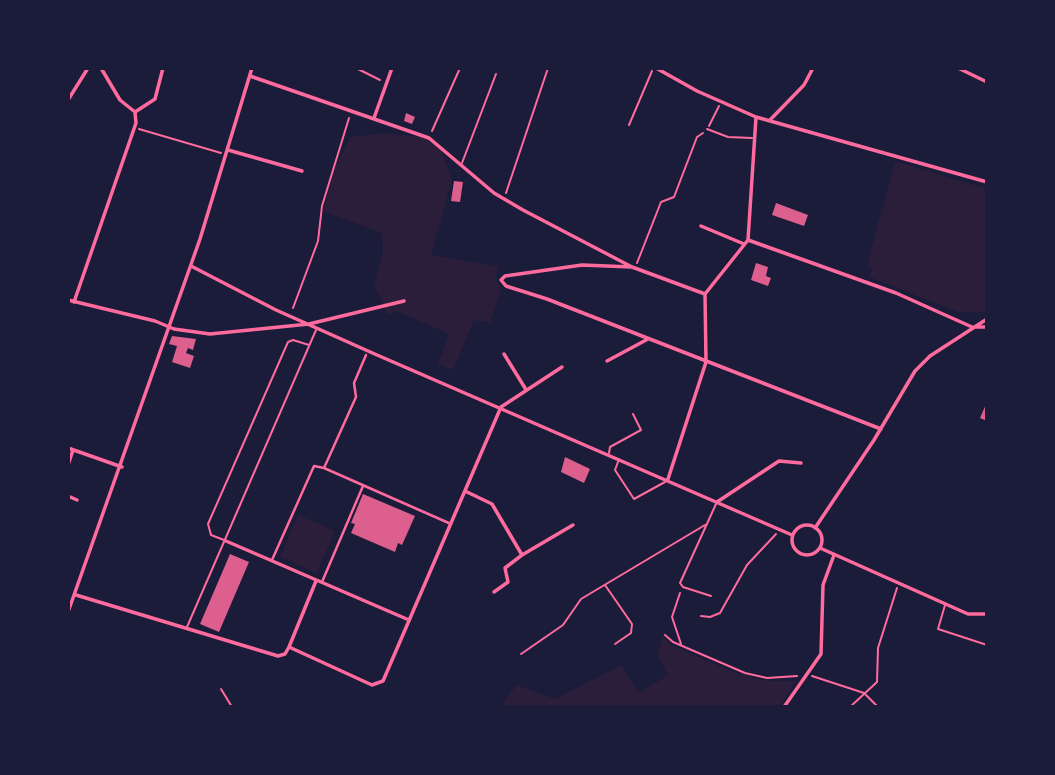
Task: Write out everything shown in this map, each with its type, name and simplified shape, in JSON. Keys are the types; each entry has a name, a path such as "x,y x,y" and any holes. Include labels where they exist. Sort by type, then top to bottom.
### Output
{"street":[{"path":"68,100 88,68"},
{"path":"102,68 120,100 135,112"},
{"path":"135,112 155,99 163,68"},
{"path":"68,612 122,467 191,266 252,68"},
{"path":"374,118 392,68"},
{"path":"655,68 756,117 987,182"},
{"path":"770,120 804,85 813,68"},
{"path":"958,68 987,82"},
{"path":"250,76 429,138 504,200 632,267 705,293"},
{"path":"74,302 134,128 135,112"},
{"path":"668,479 706,362 705,293 746,242 752,138 756,117"},
{"path":"228,153 302,171"},
{"path":"701,226 896,293 972,327 987,327"},
{"path":"632,267 582,265 505,276 501,281 506,286 881,429"},
{"path":"191,266 317,328 792,535"},
{"path":"68,300 170,325 174,329 210,334 309,324 404,301"},
{"path":"815,527 922,363 987,319"},
{"path":"607,361 648,339"},
{"path":"505,354 525,388"},
{"path":"324,468 356,397 354,383 366,355"},
{"path":"289,647 372,685 378,685 501,407 525,388 562,367"},
{"path":"68,465 71,449 122,467"},
{"path":"717,502 779,461 801,463"},
{"path":"272,561 314,467 324,468 451,524"},
{"path":"76,595 278,656 285,654 363,486"},
{"path":"466,491 492,504 522,555"},
{"path":"68,496 77,500"},
{"path":"494,592 508,582 505,568 573,525"},
{"path":"792,535 802,526 815,527"},
{"path":"792,535 794,549 803,555 813,554 820,548 822,539 815,527"},
{"path":"226,541 409,620"},
{"path":"820,548 945,604 973,615 987,614"},
{"path":"784,707 822,646 823,585 834,555"}],"lane":[{"path":"461,164 496,74"},
{"path":"707,129 728,137 752,138"},
{"path":"186,628 317,328"},
{"path":"226,541 211,535 208,524 288,342 293,340 310,346"},
{"path":"608,454 610,447 641,430 633,414"},
{"path":"620,458 615,470 634,499 668,479"},
{"path":"711,597 683,587 681,580 717,502"},
{"path":"521,654 552,635 572,615 581,598 705,525"},
{"path":"604,584 632,624 631,633 615,644"},
{"path":"945,604 938,629 987,645"}],"path":[{"path":"356,68 387,83"},
{"path":"429,138 460,68"},
{"path":"504,200 548,68"},
{"path":"629,125 655,68"},
{"path":"632,267 640,260 660,202 674,197 697,137 707,129 722,102"},
{"path":"293,308 318,241 321,206 351,111"},
{"path":"134,128 228,153"},
{"path":"701,616 710,617 720,612 747,565 776,533"},
{"path":"850,707 877,682 878,648 899,583"},
{"path":"681,645 672,617 683,587"},
{"path":"664,635 726,666 767,678 807,674 864,693 878,707"},
{"path":"221,689 232,707"}],"shaded area":[{"path":"384,133 429,138 440,146 452,180 431,255 499,267 495,278 501,289 490,323 474,320 453,370 438,364 449,334 396,311 388,315 374,284 383,253 382,233 323,211 336,166 350,137"},
{"path":"895,161 987,189 987,312 958,312 869,277 872,268 868,266 868,261"},
{"path":"298,515 335,531 317,573 280,557"},
{"path":"663,636 672,645 731,671 766,681 796,681 780,707 500,707 517,685 555,699 621,665 639,693 668,675 657,655"}],"building":[{"path":"406,113 415,117 412,124 404,121"},
{"path":"454,181 463,182 460,202 451,201"},
{"path":"776,203 808,215 804,226 772,215"},
{"path":"756,263 768,267 766,276 771,278 768,286 751,280"},
{"path":"172,336 196,339 193,350 188,348 186,353 194,356 190,368 172,362 177,346 169,344"},
{"path":"987,402 987,421 980,418"},
{"path":"565,457 590,469 584,483 561,472"},
{"path":"363,494 415,516 402,545 398,543 395,552 351,533 355,524 351,523"},
{"path":"230,554 249,562 219,632 200,624"}]}
